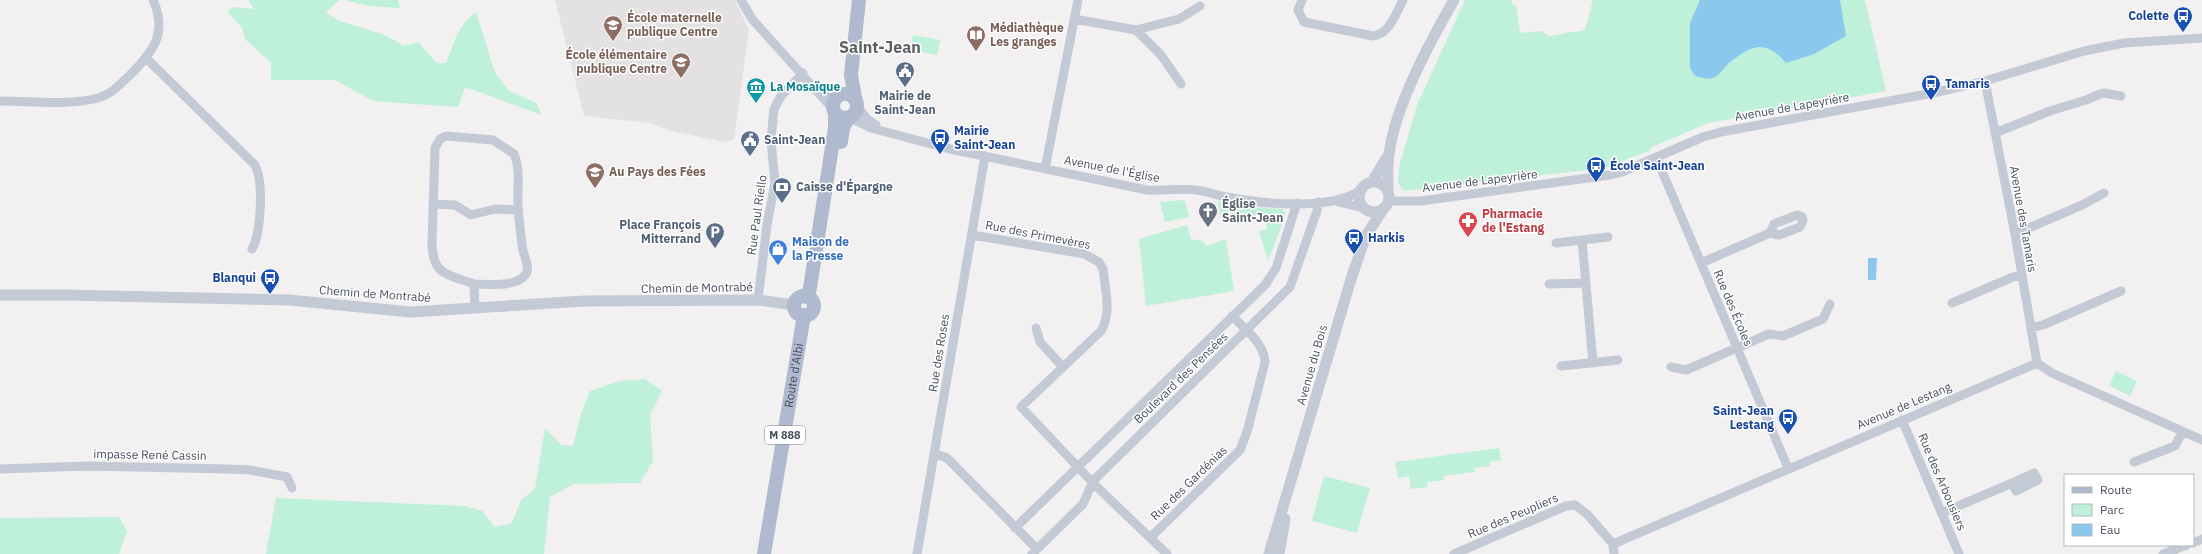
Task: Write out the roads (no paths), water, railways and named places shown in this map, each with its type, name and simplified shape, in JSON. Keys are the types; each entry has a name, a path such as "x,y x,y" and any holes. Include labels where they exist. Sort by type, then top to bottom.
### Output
{"main road":[{"path":"819,232 843,128 853,110 851,75 855,26 859,0"},
{"path":"807,297 810,288 828,177 837,103 855,26"},
{"path":"837,103 848,94 853,110"},
{"path":"837,103 840,117 853,110"},
{"path":"807,297 812,300 814,306 810,314 804,316 796,311 795,305 798,299 807,297"},
{"name":"Route d'Albi","path":"764,554 804,316"}],"street":[{"path":"0,101 74,101 102,96 114,90 146,58 155,46 159,32 159,16 153,0"},
{"path":"741,0 752,19 803,73 813,85 814,89 837,103"},
{"path":"1045,168 1078,0"},
{"path":"1302,0 1298,10 1304,22 1373,36 1380,36 1385,31 1403,0"},
{"path":"1389,153 1389,196 1382,211 1373,213 1364,208 1359,196 1361,190 1372,182 1389,153 1411,83 1454,0"},
{"path":"1074,19 1136,30 1179,19 1200,6"},
{"path":"1136,30 1161,55 1181,84"},
{"name":"Avenue de Lapeyrière","path":"1389,196 1421,201 1610,175 1622,172 1703,137 1721,132 1876,104 1985,81 2084,52 2124,43 2202,38"},
{"path":"146,58 255,165 259,179 259,227 252,249"},
{"name":"Rue Paul Riello","path":"758,300 767,225 775,183 771,140 774,109 781,96 803,73"},
{"name":"Avenue des Tamaris","path":"1985,81 2015,234 2036,363"},
{"path":"813,85 818,86 837,103"},
{"path":"1994,133 2050,111 2103,93 2121,96"},
{"name":"Avenue de l'Église","path":"853,110 871,128 950,149 1147,190 1195,190 1253,201 1297,203 1335,201 1350,197 1361,190"},
{"path":"456,136 493,140 514,154 517,164 518,210 523,253 528,266 527,273 522,278 514,282 474,284 446,275 435,263 432,244 436,144 442,138 456,136"},
{"name":"Rue des Roses","path":"917,554 985,156"},
{"name":"Rue des Écoles","path":"1656,157 1788,468"},
{"path":"1372,182 1380,183 1389,196"},
{"path":"2015,234 2082,205 2104,193"},
{"name":"Avenue de l'Église","path":"1335,201 1364,208"},
{"name":"Boulevard des Pensées","path":"1035,552 1083,504 1092,481 1290,287 1317,211 1318,202"},
{"name":"Boulevard des Pensées","path":"1015,528 1265,285 1273,273 1297,203"},
{"path":"433,204 455,205 471,215 495,209 518,210"},
{"name":"Avenue du Bois","path":"1364,208 1366,236"},
{"name":"Avenue du Bois","path":"1269,554 1277,525 1286,502 1342,308 1366,236 1382,211"},
{"path":"1701,263 1770,233"},
{"name":"Rue des Primevères","path":"972,235 1084,254 1099,262 1103,269 1107,314 1105,324 1101,331 1021,407 1078,466"},
{"path":"1556,243 1608,237"},
{"path":"1582,240 1593,363"},
{"path":"1952,303 2013,277 2022,275"},
{"path":"1550,284 1585,283"},
{"path":"474,284 475,308"},
{"path":"2031,328 2043,325 2121,290"},
{"name":"Chemin de Montrabé","path":"0,295 289,300 410,312 585,301 758,300 795,305"},
{"path":"1671,367 1686,370 1769,334 1783,336 1824,319 1830,304"},
{"name":"Rue des Gardénias","path":"1151,537 1232,459 1244,443 1265,362 1261,347 1232,316"},
{"path":"1036,328 1040,342 1063,367"},
{"path":"1561,366 1618,360"},
{"path":"2036,363 2052,373 2202,440"},
{"name":"Avenue de Lestang","path":"1613,544 2036,363"},
{"name":"Rue des Arbousiers","path":"1902,420 1959,554"},
{"path":"2134,462 2175,446 2182,432"},
{"path":"934,453 947,458 1015,528 1035,552"},
{"name":"impasse René Cassin","path":"0,469 87,466 243,470 287,477 292,488"},
{"path":"1078,466 1167,554"},
{"path":"1942,512 2012,483"},
{"name":"Avenue du Bois","path":"1279,554 1286,502"},
{"name":"Rue des Peupliers","path":"1454,554 1566,506 1575,505 1588,514 1613,544"},
{"path":"1613,544 1614,554"},
{"path":"2163,554 2186,548"}],"water":[{"path":"1700,0 1840,0 1846,36 1814,54 1786,63 1771,50 1758,47 1744,52 1729,63 1716,77 1709,79 1695,76 1690,68 1690,23"},
{"path":"1868,258 1877,258 1876,280 1868,280"}],"place":[{"name":"Colette","path":"2183,33"},
{"name":"École maternelle publique Centre","path":"613,42"},
{"name":"Médiathèque Les granges","path":"976,52"},
{"name":"École élémentaire publique Centre","path":"681,79"},
{"name":"Mairie de Saint-Jean","path":"905,88"},
{"name":"Tamaris","path":"1931,101"},
{"name":"La Mosaïque","path":"756,104"},
{"name":"Mairie Saint-Jean","path":"940,155"},
{"name":"Saint-Jean","path":"750,157"},
{"name":"École Saint-Jean","path":"1596,183"},
{"name":"Au Pays des Fées","path":"595,189"},
{"name":"Caisse d'Épargne","path":"782,204"},
{"name":"Église Saint-Jean","path":"1208,228"},
{"name":"Pharmacie de l'Estang","path":"1468,238"},
{"name":"Place François Mitterrand","path":"715,249"},
{"name":"Harkis","path":"1354,255"},
{"name":"Maison de la Presse","path":"778,266"},
{"name":"Blanqui","path":"270,295"},
{"name":"Saint-Jean Lestang","path":"1788,435"}],"district":[{"name":"Saint-Jean","path":"880,47"}]}
